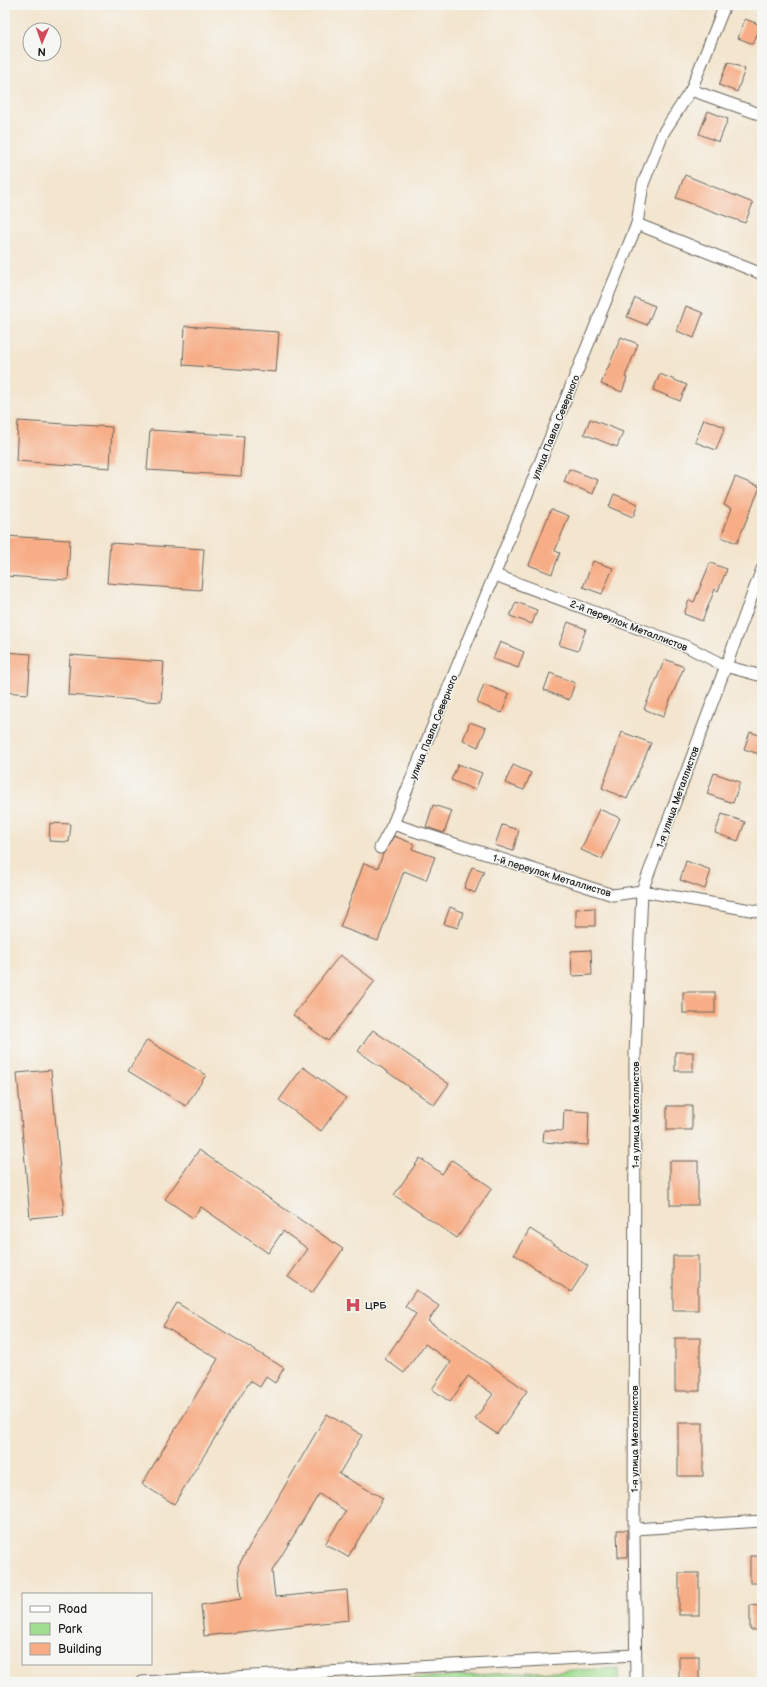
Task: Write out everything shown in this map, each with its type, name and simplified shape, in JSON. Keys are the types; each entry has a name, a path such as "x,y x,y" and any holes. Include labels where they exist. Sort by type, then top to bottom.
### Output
{"street":[{"name":"улица Павла Северного","path":"380,848 393,824 637,224 643,184 663,133 691,90 725,5"},
{"path":"691,90 762,114"},
{"path":"637,224 762,274"},
{"name":"1-я улица Металлистов","path":"636,1682 634,1528 635,1055 642,891 762,569"},
{"name":"2-й переулок Металлистов","path":"495,575 688,647 725,666 762,676"},
{"name":"1-й переулок Металлистов","path":"393,824 613,895 642,891 762,912"},
{"path":"634,1528 762,1521"},
{"path":"142,1682 635,1655"}],"green space":[{"path":"618,1668 618,1682 331,1682"}],"building":[{"path":"745,19 761,25 753,44 738,38"},
{"path":"728,62 745,69 737,92 719,85"},
{"path":"708,111 728,119 719,142 699,134"},
{"path":"685,175 753,203 745,223 676,198"},
{"path":"635,298 655,306 647,325 627,317"},
{"path":"686,306 703,313 694,338 677,331"},
{"path":"185,326 279,332 276,372 183,365"},
{"path":"621,337 638,344 625,377 627,378 622,392 601,384"},
{"path":"660,374 687,385 680,401 653,390"},
{"path":"590,419 623,432 617,447 584,434"},
{"path":"704,419 725,427 716,450 695,442"},
{"path":"18,421 112,427 110,468 16,461"},
{"path":"150,430 244,436 241,476 147,470"},
{"path":"569,469 598,480 593,494 564,482"},
{"path":"735,477 760,487 737,543 721,537 732,508 724,505"},
{"path":"614,494 638,504 633,517 609,507"},
{"path":"551,509 569,516 555,551 560,553 552,574 529,565"},
{"path":"5,536 70,540 68,580 5,576"},
{"path":"110,543 204,549 201,590 107,583"},
{"path":"593,561 613,568 602,594 583,587"},
{"path":"710,563 727,569 718,591 715,589 702,621 684,614 689,600 694,602"},
{"path":"516,602 537,610 532,624 510,616"},
{"path":"568,622 586,629 578,651 559,645"},
{"path":"500,642 524,652 518,668 493,659"},
{"path":"5,652 31,654 28,694 5,692"},
{"path":"70,655 164,662 161,702 68,695"},
{"path":"665,659 684,667 663,717 644,709"},
{"path":"550,673 575,683 569,700 544,690"},
{"path":"484,684 509,694 502,713 477,703"},
{"path":"470,722 486,728 478,747 463,740"},
{"path":"622,732 651,743 627,799 602,788"},
{"path":"750,732 762,736 762,755 744,749"},
{"path":"458,764 482,773 475,790 451,780"},
{"path":"513,765 531,773 524,790 505,783"},
{"path":"714,773 740,782 733,803 707,794"},
{"path":"433,805 452,811 444,833 426,827"},
{"path":"599,809 620,818 602,859 581,850"},
{"path":"722,814 745,822 738,841 715,833"},
{"path":"50,823 71,824 69,842 49,841"},
{"path":"502,825 519,830 513,851 495,845"},
{"path":"394,836 414,844 412,849 435,857 426,880 404,871 378,941 340,927 364,863 378,868 383,854"},
{"path":"686,861 711,870 705,889 680,880"},
{"path":"472,867 484,871 475,893 464,888"},
{"path":"450,907 463,912 458,928 444,924"},
{"path":"595,908 595,926 576,926 576,909"},
{"path":"591,950 592,975 572,976 571,951"},
{"path":"340,955 375,981 328,1041 293,1015"},
{"path":"683,992 715,992 715,1013 683,1013"},
{"path":"373,1030 449,1084 434,1105 358,1051"},
{"path":"147,1040 206,1075 186,1106 128,1071"},
{"path":"675,1052 693,1052 693,1071 675,1071"},
{"path":"303,1067 346,1098 321,1131 279,1100"},
{"path":"51,1070 64,1215 30,1218 17,1073"},
{"path":"667,1106 692,1106 692,1130 667,1130"},
{"path":"564,1110 589,1112 588,1145 543,1142 544,1130 563,1131"},
{"path":"199,1150 343,1249 312,1293 288,1277 308,1249 283,1231 268,1253 201,1207 193,1218 165,1199"},
{"path":"420,1158 442,1174 452,1160 492,1188 457,1238 394,1195"},
{"path":"670,1161 698,1161 698,1205 670,1205"},
{"path":"530,1229 588,1266 571,1292 514,1254"},
{"path":"673,1256 698,1256 698,1310 673,1310"},
{"path":"416,1290 439,1306 428,1321 527,1391 497,1434 475,1419 493,1394 468,1376 450,1402 432,1389 451,1362 425,1344 404,1373 385,1359 416,1314 405,1306"},
{"path":"177,1303 284,1368 275,1383 266,1377 260,1387 250,1381 174,1504 142,1484 218,1359 163,1326"},
{"path":"675,1338 700,1338 700,1391 675,1391"},
{"path":"327,1414 362,1435 339,1474 383,1498 348,1557 325,1544 346,1511 319,1494 272,1571 275,1597 347,1590 349,1620 204,1636 201,1605 241,1599 238,1566"},
{"path":"678,1423 703,1423 703,1476 678,1476"},
{"path":"617,1530 627,1530 627,1557 618,1557"},
{"path":"750,1556 762,1556 762,1583 750,1583"},
{"path":"679,1573 699,1573 699,1615 679,1615"},
{"path":"750,1605 762,1606 762,1630 750,1630"},
{"path":"679,1656 699,1656 699,1682 679,1682"}],"place":[{"name":"ЦРБ","path":"353,1305"}]}
